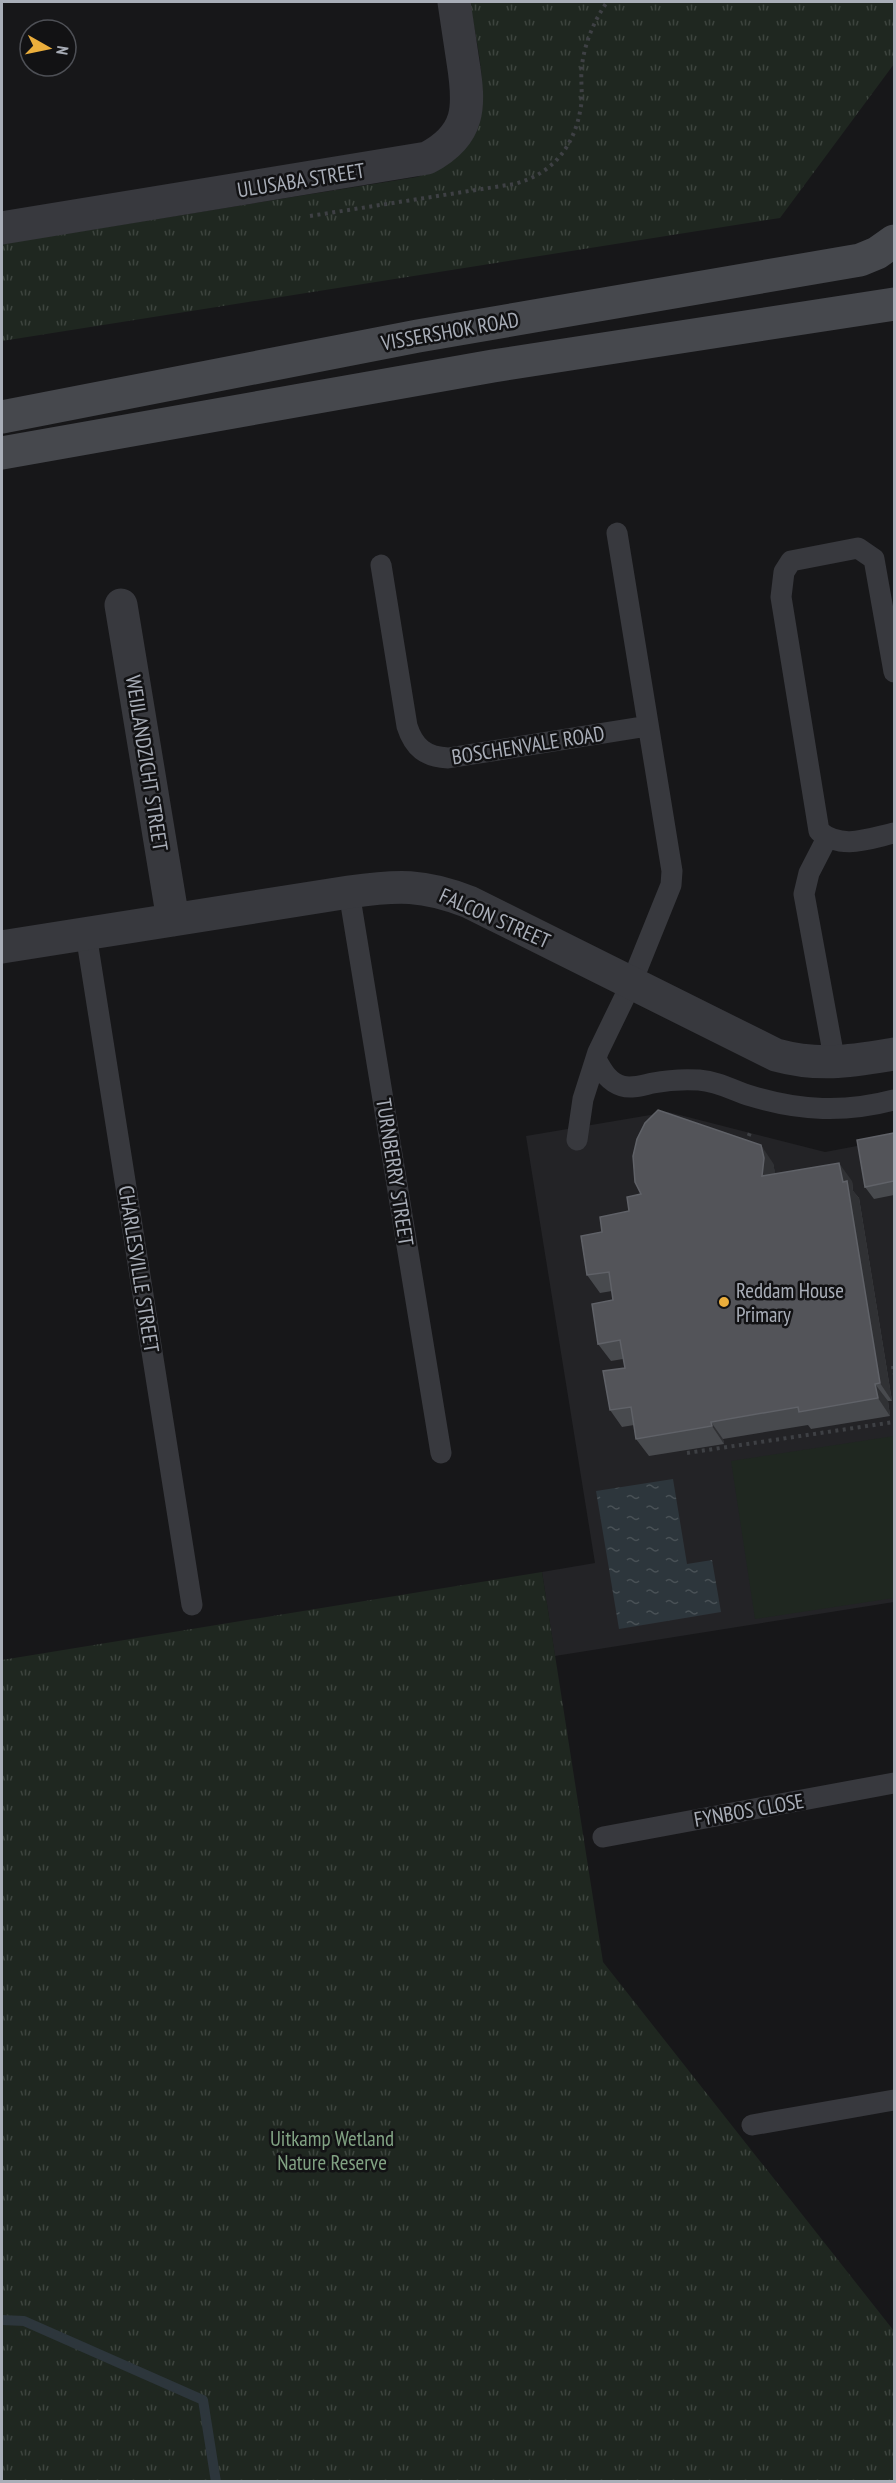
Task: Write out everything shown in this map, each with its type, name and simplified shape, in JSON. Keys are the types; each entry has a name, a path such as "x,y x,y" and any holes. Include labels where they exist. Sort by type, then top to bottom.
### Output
{"main road":[{"name":"VISSERSHOK ROAD","path":"2,417 418,336 860,260 877,253 894,241"},
{"name":"VISSERSHOK ROAD","path":"2,453 493,366 894,304"}],"street":[{"name":"ULUSABA STREET","path":"2,228 427,158 440,151 455,136 465,118 468,104 468,90 454,2"},
{"name":"WEIJLANDZICHT STREET","path":"122,606 172,920"},
{"name":"FALCON STREET","path":"2,948 350,892 406,886 442,891 469,902 776,1055 795,1060 835,1063 894,1054"}],"lane":[{"path":"577,1140 583,1098 597,1061 598,1052 631,984 671,885 672,872 617,533"},
{"path":"894,672 874,559 858,548 791,561 784,572 781,597 819,831 827,838 849,843 894,833"},
{"name":"BOSCHENVALE ROAD","path":"381,565 407,726 415,745 423,752 435,758 448,758 648,726"},
{"path":"827,838 809,873 804,894 835,1063"},
{"name":"TURNBERRY STREET","path":"350,892 441,1453"},
{"name":"CHARLESVILLE STREET","path":"86,934 192,1605"},
{"path":"597,1061 609,1078 624,1087 685,1079 702,1080 721,1083 748,1095 777,1103 821,1110 849,1109 894,1100"},
{"name":"FYNBOS CLOSE","path":"603,1837 894,1783"},
{"path":"752,2125 894,2100"}],"path":[{"path":"745,1146 751,1130"},
{"path":"893,1366 894,1374"},
{"path":"687,1453 894,1422"}],"shaded area":[{"name":"Reddam House Primary","path":"668,1112 825,1152 894,1139 894,1602 555,1656 542,1572 595,1563 526,1136"}],"green space":[{"path":"470,2 894,2 894,64 780,218 2,341 2,244 417,177 446,164 465,148 477,128 482,106 479,55"},
{"path":"894,1436 894,1598 755,1619 731,1461"},
{"name":"Uitkamp Wetland Nature Reserve","path":"542,1572 603,1962 894,2331 894,2481 2,2481 2,1660"}],"water":[{"path":"673,1479 687,1564 712,1560 721,1612 619,1629 596,1491"}],"building":[{"path":"658,1110 761,1145 764,1158 762,1176 839,1163 843,1182 847,1181 880,1383 875,1384 878,1398 799,1412 798,1407 711,1422 712,1426 636,1439 631,1407 610,1410 603,1371 625,1368 620,1340 598,1344 592,1304 613,1300 609,1272 587,1275 581,1236 602,1232 600,1217 629,1211 627,1197 641,1194 635,1182 633,1156 637,1139 645,1123"},
{"path":"894,1133 894,1181 865,1187 857,1140"}],"waterway":[{"path":"2,2320 24,2321 203,2400 216,2482"}],"place":[{"name":"Reddam House Primary","path":"724,1302"}]}
